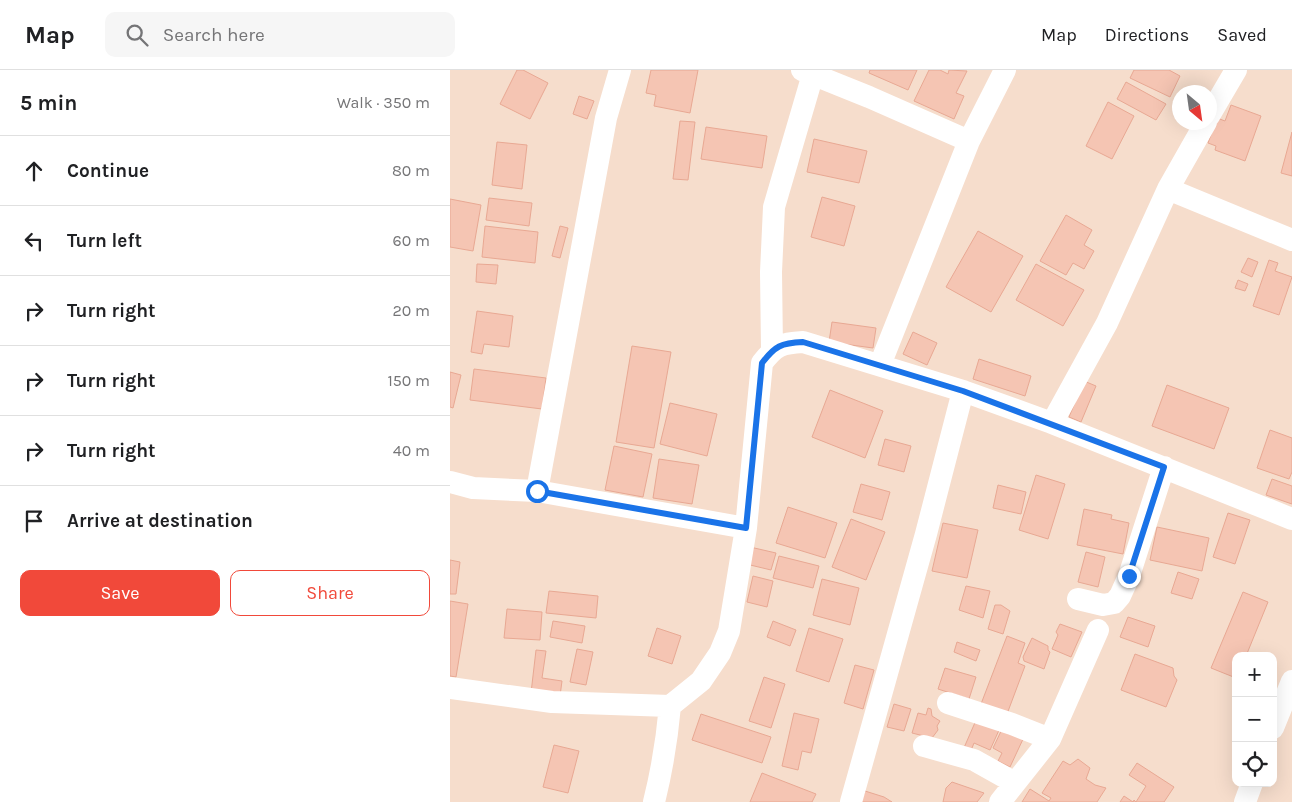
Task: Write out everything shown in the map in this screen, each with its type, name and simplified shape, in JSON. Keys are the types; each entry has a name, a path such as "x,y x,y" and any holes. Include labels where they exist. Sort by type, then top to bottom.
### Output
{"street":[{"path":"537,491 606,118 620,70"},
{"path":"880,365 969,141 1005,70"},
{"path":"1217,104 1236,70"},
{"path":"772,350 771,272 774,208 808,72 969,141"},
{"path":"1052,423 1106,323 1168,189 1201,130"},
{"path":"1168,189 1292,240"},
{"path":"450,688 552,702 670,706 701,681 720,653 729,631 746,528 762,363 772,350 785,343 803,342 963,391 1052,423 1292,519"},
{"path":"851,802 926,534 963,391"},
{"path":"1078,599 1103,605 1114,603 1120,596 1129,576 1164,467"},
{"path":"450,482 473,488 537,491 746,528"},
{"path":"1000,802 1050,739 1098,630"},
{"path":"1277,718 1292,681"},
{"path":"948,703 1050,739"},
{"path":"654,802 665,752 670,706"},
{"path":"924,746 974,760 1015,783"},
{"path":"1245,802 1251,787"}],"shaded area":[{"path":"450,70 1292,70 1292,802 450,802"}],"building":[{"path":"517,70 523,70 548,83 530,119 500,104"},
{"path":"651,70 698,70 690,113 654,106 656,95 646,93"},
{"path":"870,70 917,70 908,90 869,73"},
{"path":"929,70 940,70 948,74 949,70 967,71 956,93 964,96 954,119 914,101"},
{"path":"1134,70 1169,70 1180,76 1176,85 1172,85 1170,97 1130,78"},
{"path":"1126,82 1166,104 1156,120 1117,99"},
{"path":"579,96 594,101 587,119 573,114"},
{"path":"1108,102 1134,116 1112,159 1086,146"},
{"path":"1231,105 1261,116 1245,161 1215,150 1216,146 1208,143 1213,130 1217,130 1217,118 1225,121"},
{"path":"680,121 695,122 688,180 673,179"},
{"path":"706,127 767,136 762,168 701,159"},
{"path":"1292,132 1292,176 1281,173"},
{"path":"814,139 867,151 859,183 807,172"},
{"path":"497,142 527,145 522,189 492,185"},
{"path":"822,197 855,206 844,246 811,237"},
{"path":"489,198 532,203 529,226 486,220"},
{"path":"450,199 481,205 473,251 450,247"},
{"path":"1066,215 1092,230 1084,245 1094,251 1084,269 1073,263 1066,275 1040,261"},
{"path":"485,226 538,232 535,263 482,257"},
{"path":"560,226 568,228 560,258 552,256"},
{"path":"978,231 1023,256 991,312 946,287"},
{"path":"1248,258 1258,262 1252,277 1241,272"},
{"path":"1269,260 1278,263 1275,271 1292,277 1279,315 1253,306"},
{"path":"477,264 498,265 496,284 476,282"},
{"path":"1036,264 1084,290 1063,326 1016,300"},
{"path":"1238,280 1248,284 1245,291 1235,288"},
{"path":"477,311 513,316 509,347 484,344 482,354 471,352"},
{"path":"832,322 876,328 873,348 829,342"},
{"path":"913,332 937,343 927,365 903,354"},
{"path":"632,346 671,352 654,448 616,442"},
{"path":"979,359 1031,376 1025,396 973,379"},
{"path":"474,369 546,378 542,409 470,400"},
{"path":"450,372 461,375 453,408 450,407"},
{"path":"1084,381 1096,386 1081,422 1069,417"},
{"path":"1167,385 1229,408 1214,449 1152,426"},
{"path":"830,390 883,411 865,458 812,437"},
{"path":"670,403 717,414 707,456 660,444"},
{"path":"1270,430 1292,438 1292,472 1289,479 1257,468"},
{"path":"885,439 911,446 904,472 878,465"},
{"path":"614,446 652,454 643,497 605,490"},
{"path":"659,459 699,465 692,504 653,498"},
{"path":"1036,475 1065,484 1048,539 1019,530"},
{"path":"1272,479 1292,486 1292,504 1266,495"},
{"path":"861,484 890,492 882,520 853,512"},
{"path":"998,485 1026,492 1021,514 993,508"},
{"path":"788,507 837,523 825,558 776,543"},
{"path":"1084,509 1112,515 1111,519 1129,523 1123,554 1077,545"},
{"path":"1228,513 1250,520 1235,564 1213,557"},
{"path":"851,519 885,532 866,580 832,567"},
{"path":"943,523 978,530 967,578 932,571"},
{"path":"1157,527 1209,538 1202,571 1150,560"},
{"path":"750,547 776,553 771,570 746,564"},
{"path":"1086,552 1105,557 1098,587 1078,582"},
{"path":"779,556 819,566 813,588 773,578"},
{"path":"450,560 460,562 456,594 450,594"},
{"path":"1178,572 1199,579 1192,599 1171,593"},
{"path":"753,576 773,581 767,607 747,602"},
{"path":"822,579 859,588 850,625 813,615"},
{"path":"966,586 990,591 983,618 959,610"},
{"path":"549,591 598,596 596,618 546,613"},
{"path":"1243,592 1268,602 1248,652 1232,652 1232,676 1211,668"},
{"path":"450,601 468,604 456,677 450,676"},
{"path":"995,605 1001,605 1010,611 1003,634 988,629"},
{"path":"507,609 542,612 540,640 504,638"},
{"path":"1128,617 1155,626 1148,647 1120,637"},
{"path":"553,621 585,626 582,643 550,637"},
{"path":"773,621 796,630 790,646 767,637"},
{"path":"1060,624 1082,632 1071,657 1052,649"},
{"path":"657,628 681,636 672,664 648,656"},
{"path":"809,628 843,639 829,682 796,671"},
{"path":"1007,636 1025,643 1018,663 1025,666 1007,714 981,704"},
{"path":"1032,638 1048,646 1050,652 1044,669 1024,661 1023,657"},
{"path":"957,642 980,650 976,661 954,652"},
{"path":"577,649 593,652 586,685 570,682"},
{"path":"536,650 546,651 542,678 562,681 560,696 531,693"},
{"path":"1135,654 1173,668 1174,676 1177,680 1166,707 1121,690"},
{"path":"855,665 874,670 863,709 844,703"},
{"path":"945,668 976,677 969,699 938,689"},
{"path":"764,677 785,684 771,728 749,721"},
{"path":"894,704 911,709 904,731 887,727"},
{"path":"928,708 931,709 932,716 940,721 937,726 938,730 932,738 912,733 918,713 926,715"},
{"path":"794,713 819,719 811,753 802,751 798,770 782,766"},
{"path":"701,714 771,737 762,763 692,740"},
{"path":"977,718 1000,728 990,750 974,743 970,753 963,750"},
{"path":"1003,727 1024,737 1010,767 998,761 1002,753 993,748"},
{"path":"554,745 579,751 568,793 543,787"},
{"path":"1078,759 1090,768 1086,779 1095,785 1106,788 1097,802 1022,802 1030,789 1049,801 1051,798 1042,793 1063,761 1070,765"},
{"path":"1137,763 1174,787 1164,802 1136,802 1146,786 1129,775"},
{"path":"762,773 816,794 812,802 750,802"},
{"path":"952,782 984,793 977,802 943,802 946,788"},
{"path":"865,791 884,797 892,802 861,802"},
{"path":"1124,796 1133,802 1120,802"}],"route":[{"path":"537,491 746,528 762,363 772,350 785,343 803,342 963,391 1052,423 1164,467 1129,576"}]}
